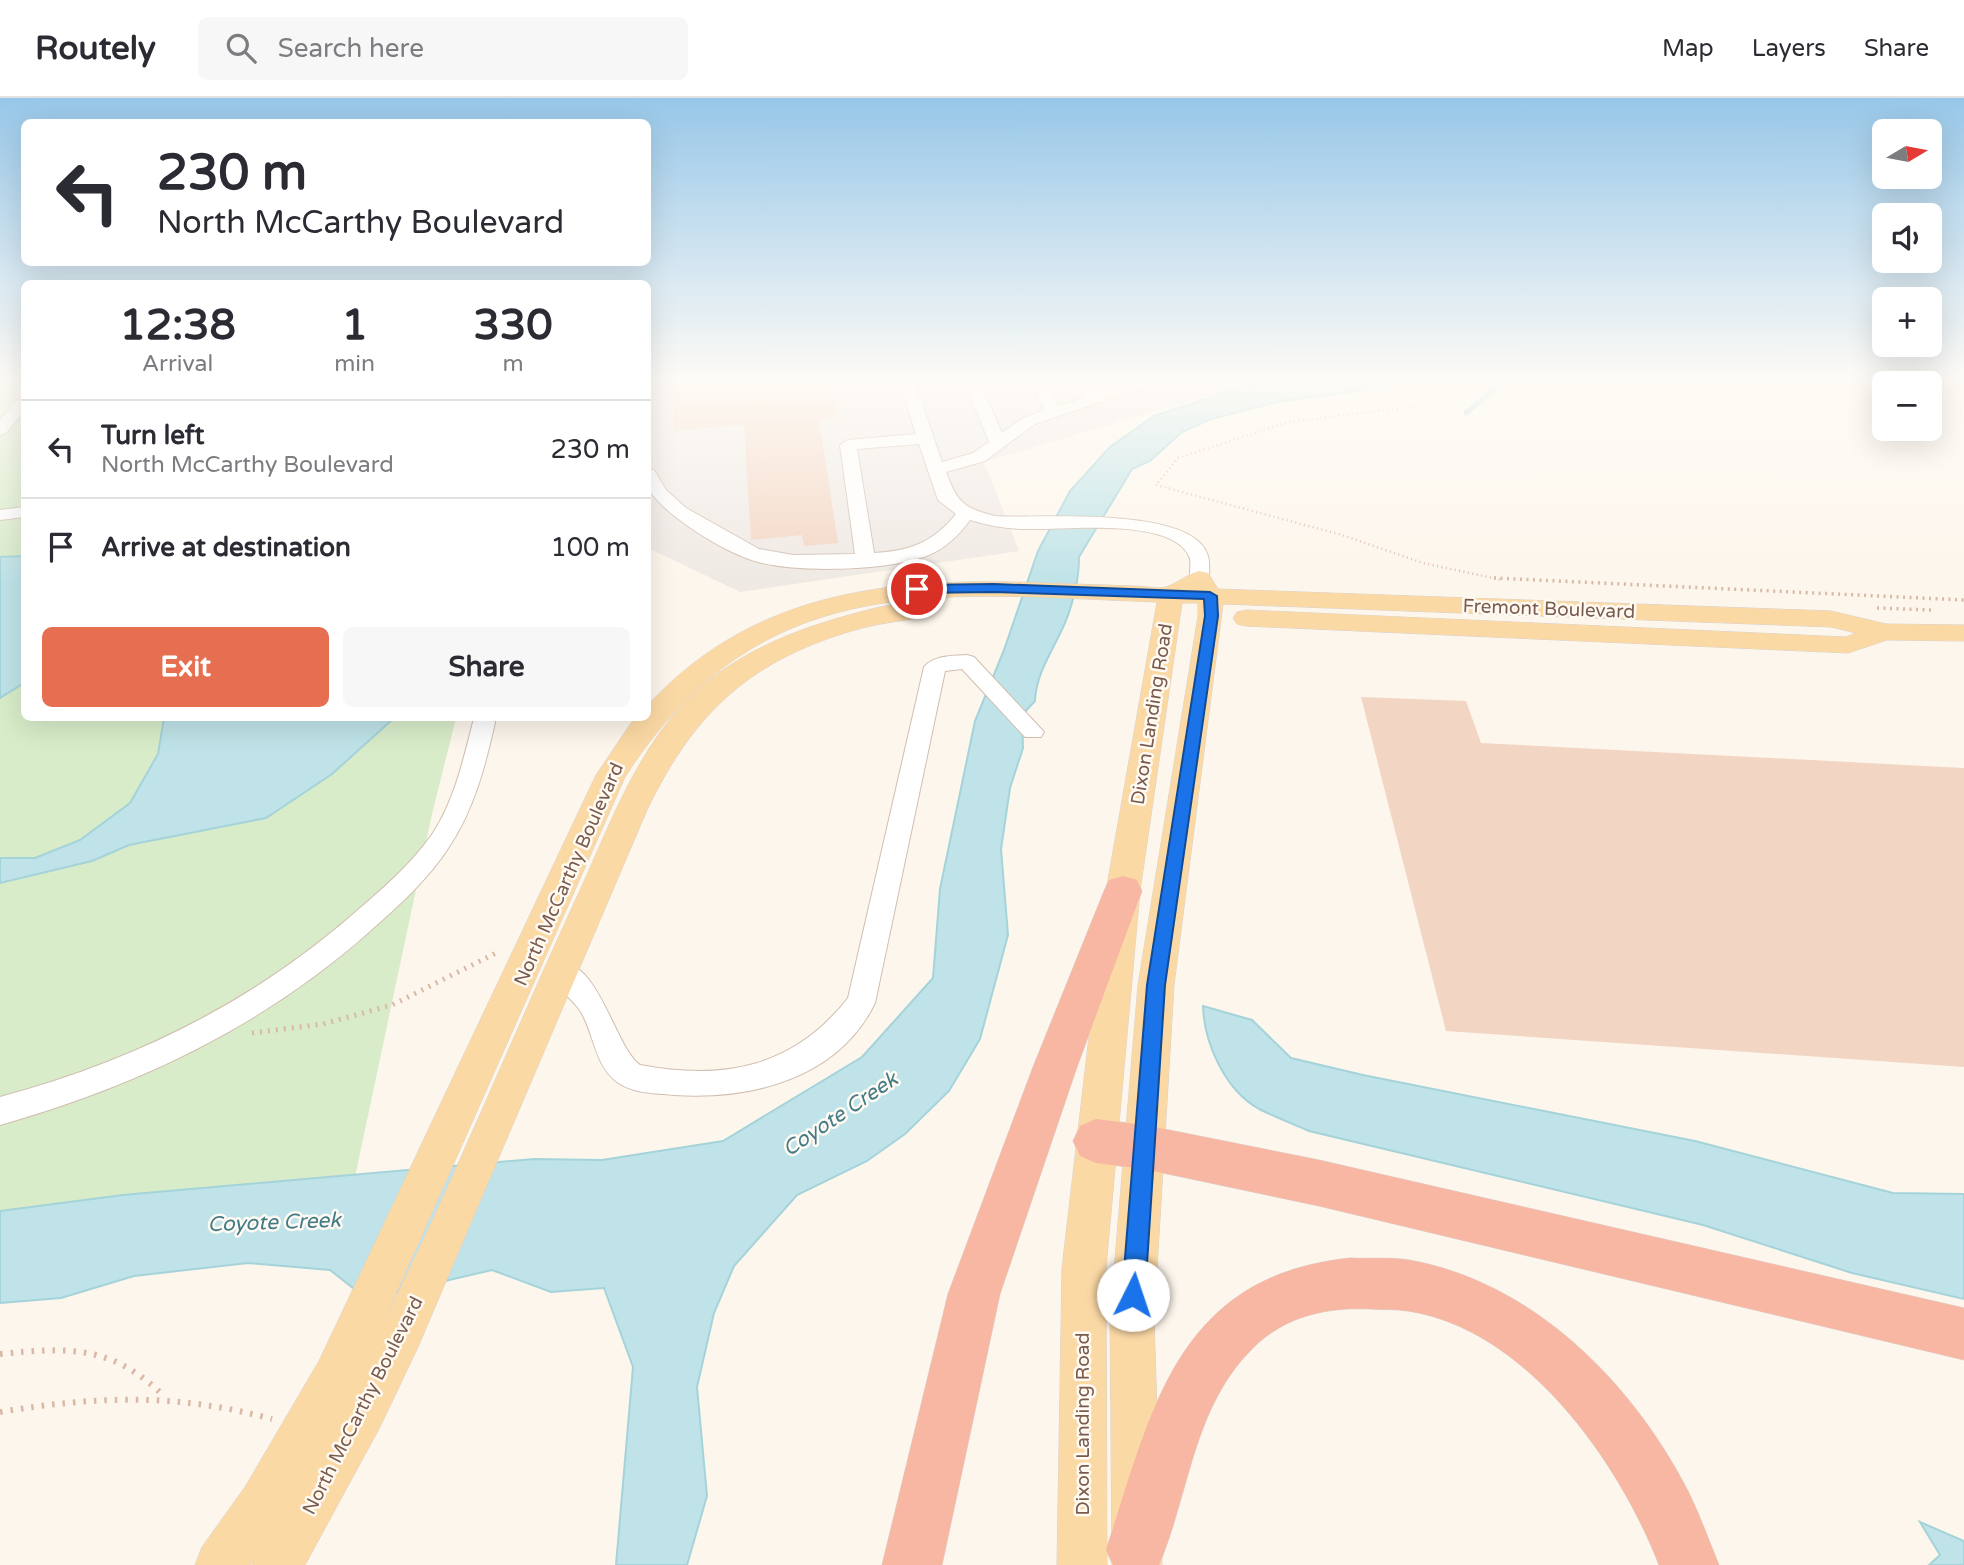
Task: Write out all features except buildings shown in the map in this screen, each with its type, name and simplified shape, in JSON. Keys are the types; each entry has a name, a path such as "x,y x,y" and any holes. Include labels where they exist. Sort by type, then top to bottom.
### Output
{"highway":[{"path":"912,1565 974,1294 1055,1067 1123,891"},
{"path":"1096,1141 1144,1147 1319,1183 1964,1334"},
{"path":"1137,1558 1186,1396 1207,1359 1235,1329 1266,1306 1299,1292 1336,1284 1376,1280 1416,1287 1458,1300 1512,1330 1543,1352 1581,1385 1619,1428 1650,1475 1676,1527 1689,1565"}],"main road":[{"name":"North McCarthy Boulevard","path":"651,716 667,697 695,673 751,636 780,623 843,602 902,590 992,598 1169,604 1207,597"},
{"path":"1137,1558 1132,1319 1144,1147 1156,985 1207,597 1169,604"},
{"name":"Fremont Boulevard","path":"1207,597 1848,645 1885,632 1964,633"},
{"name":"North McCarthy Boulevard","path":"220,1565 268,1493 335,1377 662,751 697,707 748,668 799,641 883,615 992,598"},
{"name":"Dixon Landing Road","path":"1082,1565 1084,1268 1123,891 1169,604"},
{"name":"North McCarthy Boulevard","path":"277,1565 304,1522 387,1365 541,987 535,945 611,775 627,745 647,721"},
{"path":"627,745 662,751"}],"lane":[{"path":"849,448 865,558"},
{"path":"930,448 947,500 957,511 1012,522 1120,525 1157,529 1183,540 1199,556 1207,597"},
{"path":"937,469 979,457 991,448"},
{"path":"651,479 663,498 737,547 764,557 865,558 916,554 937,544 955,529 965,514"},
{"path":"0,516 21,512"},
{"path":"541,987 592,1004 603,1035 623,1070 637,1078 729,1083 768,1077 801,1062 828,1043 847,1024 861,1003 868,981 935,667 967,662 1033,732"},
{"path":"0,1111 108,1079 180,1047 258,1003 337,947 402,886 447,829 472,774 484,721"}],"path":[{"path":"1207,448 1178,458 1156,485 1342,535 1423,563 1507,581 1964,600"},
{"path":"247,1034 323,1024 392,1005 507,947 535,945"},
{"path":"0,1354 51,1349 108,1354 148,1377 166,1398"},
{"path":"0,1412 69,1400 124,1395 207,1402 285,1423"}],"shaded area":[{"path":"651,448 1030,448 984,462 1019,551 740,592 651,549"}],"green space":[{"path":"0,448 21,448 21,721 455,721 432,814 355,1177 123,1195 0,1211"}],"water":[{"name":"Coyote Creek","path":"1109,448 1164,448 1150,461 1132,469 1079,557 1077,582 1068,615 1042,670 1035,701 1022,715 1023,748 1010,788 1001,849 1008,935 980,1039 949,1091 905,1134 867,1161 797,1195 734,1266 714,1313 697,1387 707,1496 687,1565 616,1565 633,1367 604,1288 551,1292 492,1270 385,1295 353,1288 330,1270 248,1263 134,1276 61,1298 0,1303 0,1211 123,1195 534,1159 602,1160 723,1141 862,1057 933,978 940,889 975,721 1004,650 1038,551 1070,491"},
{"path":"21,556 21,685 0,698 0,557"},
{"path":"164,721 391,721 332,774 266,818 129,845 92,861 0,883 0,858 35,858 80,840 130,803 158,754"},
{"path":"1203,1006 1252,1020 1291,1058 1363,1075 1695,1141 1893,1193 1964,1194 1964,1299 1852,1273 1703,1225 1309,1131 1259,1109 1236,1090 1212,1050"},
{"path":"1920,1522 1964,1541 1964,1565 1929,1565 1940,1555"}],"route":[{"path":"917,589 961,587 1210,596 1212,616 1156,985 1133,1295"}]}
